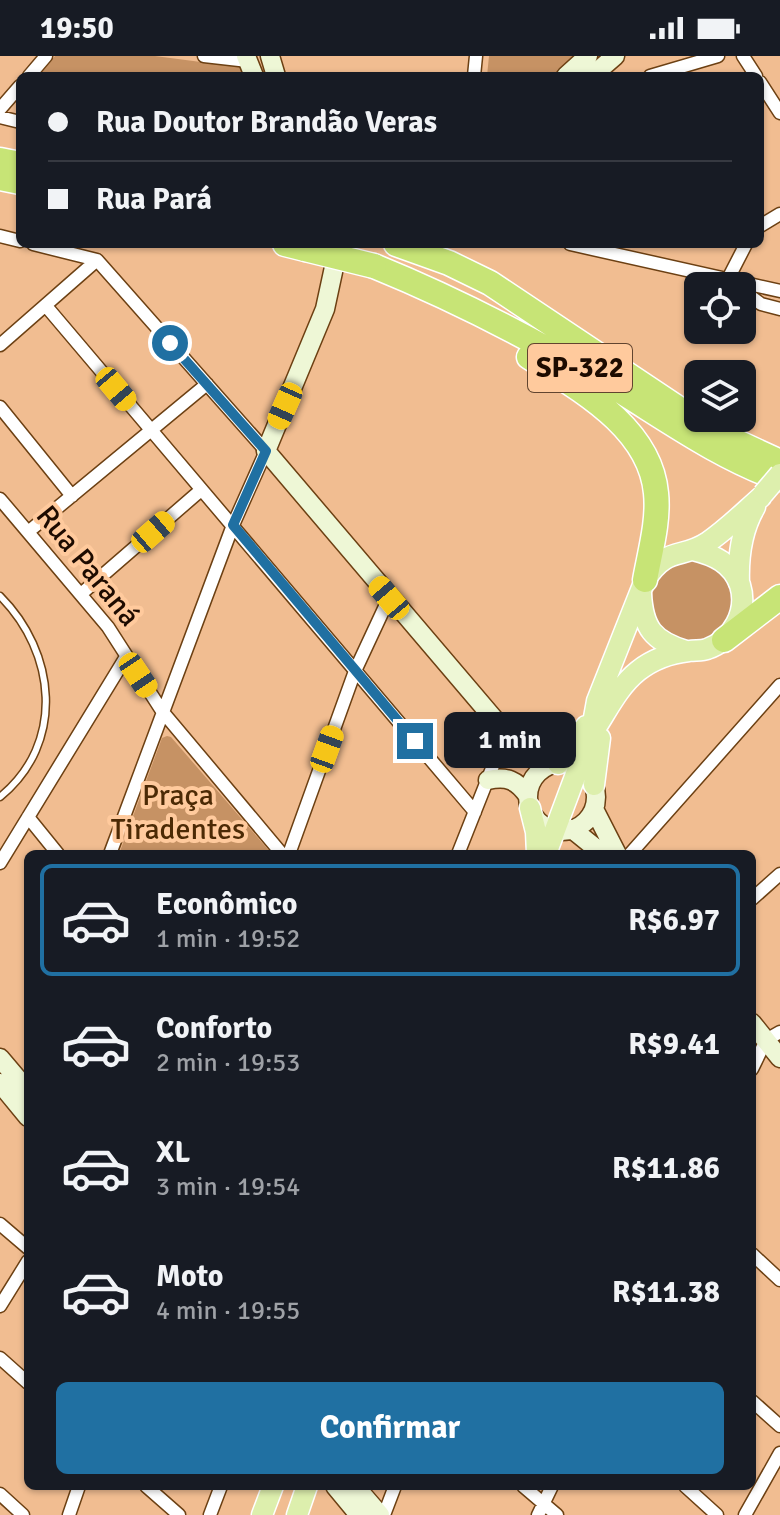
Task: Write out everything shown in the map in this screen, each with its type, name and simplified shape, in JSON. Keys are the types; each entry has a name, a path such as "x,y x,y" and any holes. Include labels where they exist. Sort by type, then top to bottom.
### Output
{"highway":[{"name":"SP-322","path":"303,248 374,266 427,288 585,371 771,486"},
{"name":"SP-322","path":"407,248 449,263 490,283 709,429 780,462"},
{"path":"427,288 560,377 633,435 644,453 656,492 656,513 643,587"},
{"path":"735,441 780,454"},
{"path":"724,640 780,597"}],"main road":[{"path":"693,550 729,525 771,486"},
{"path":"557,764 604,703 636,673 659,658 706,649 724,640 734,628 741,614 738,560 742,538 749,516 771,486"},
{"path":"559,850 579,768 643,587 654,567 665,558 693,550 713,555 729,566 739,583"},
{"path":"643,587 642,614 652,632 667,645 686,651"},
{"path":"594,785 604,703"},
{"path":"529,802 537,850"},
{"path":"549,850 565,830"},
{"path":"262,1515 271,1490"},
{"path":"297,1515 306,1490"}],"street":[{"path":"32,72 46,56"},
{"path":"204,56 249,64"},
{"path":"570,72 588,56"},
{"path":"597,72 615,56"},
{"path":"664,72 718,56"},
{"path":"764,88 780,113"},
{"path":"0,109 16,91"},
{"path":"49,248 97,260 266,451 506,733 557,764 585,772 594,785 594,809 589,819 565,830"},
{"path":"111,850 233,525 325,309 338,248"},
{"path":"586,248 684,272"},
{"path":"739,272 745,248"},
{"path":"0,345 97,260"},
{"path":"756,288 780,291"},
{"path":"756,300 780,309"},
{"path":"46,306 475,812"},
{"path":"28,532 207,384"},
{"path":"0,407 72,496"},
{"path":"81,594 201,490"},
{"name":"Rua Paraná","path":"0,499 108,627 162,711 279,850"},
{"path":"290,850 355,671 389,598"},
{"path":"0,863 126,657"},
{"path":"634,850 780,685"},
{"path":"460,850 506,733"},
{"path":"529,802 536,775 557,764"},
{"path":"488,780 500,777 519,783 535,818 565,830 597,850"},
{"path":"594,809 615,850"},
{"path":"28,817 55,850"},
{"path":"756,895 780,874"},
{"path":"773,1036 780,1058"},
{"path":"756,1063 773,1036"},
{"path":"0,1058 24,1095"},
{"path":"0,1083 24,1097"},
{"path":"0,1224 24,1245"},
{"path":"756,1258 780,1280"},
{"path":"0,1306 24,1267"},
{"path":"0,1358 24,1379"},
{"path":"756,1405 780,1426"},
{"path":"745,1515 780,1453"},
{"path":"69,1515 78,1490"},
{"path":"151,1490 179,1515"},
{"path":"210,1515 219,1490"},
{"path":"354,1498 382,1515 393,1490"},
{"path":"526,1490 541,1509 557,1515"},
{"path":"541,1509 550,1490"},
{"path":"689,1490 717,1515"},
{"path":"0,1494 23,1515"}],"lane":[{"path":"0,596 20,616 42,665 48,701 43,731 24,772 0,797"}],"green space":[{"path":"55,56 155,56 239,67 246,72 41,72"},
{"path":"489,56 574,56 556,72 487,72"},
{"path":"693,560 709,563 722,572 731,585 734,601 731,617 722,630 709,639 693,642 677,639 664,630 655,617 652,601 655,585 664,572 677,563"},
{"name":"Praça Tiradentes","path":"171,737 269,850 120,850 162,738"}],"route":[{"path":"170,343 266,451 233,525 415,741"}]}
